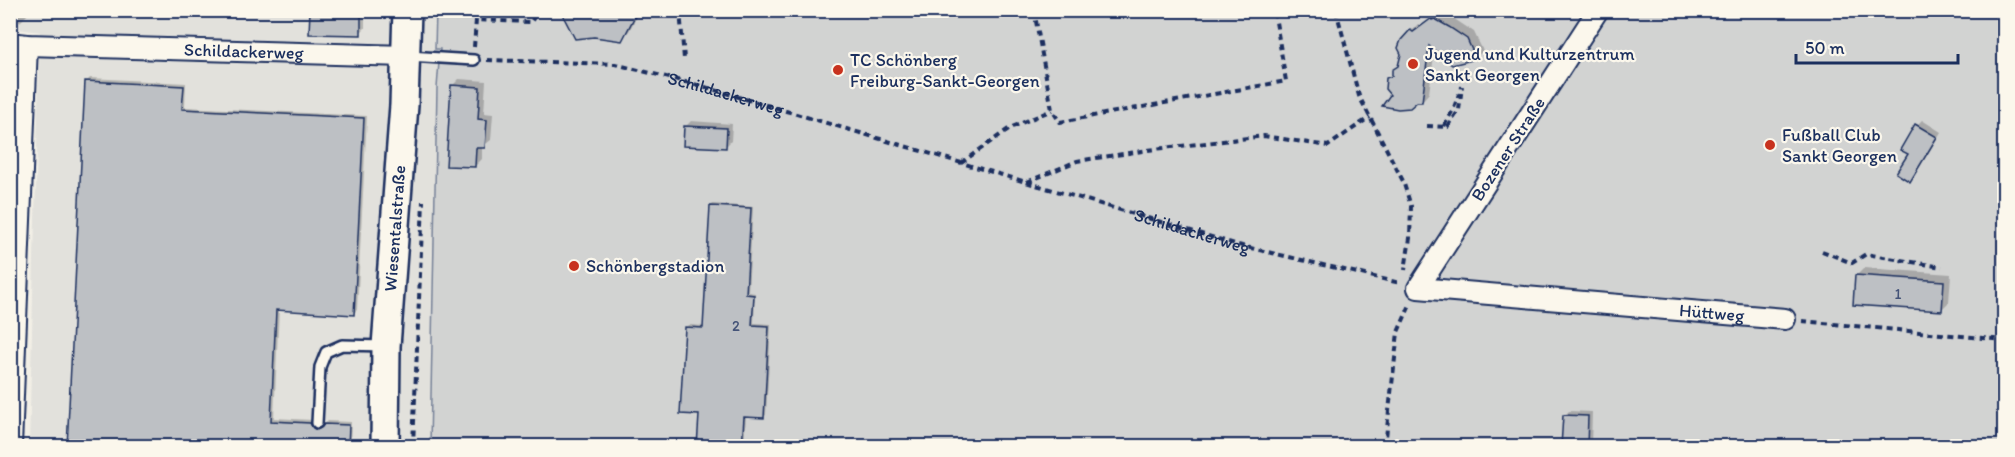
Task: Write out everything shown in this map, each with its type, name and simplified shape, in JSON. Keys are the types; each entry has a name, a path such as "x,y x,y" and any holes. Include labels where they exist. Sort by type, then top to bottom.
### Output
{"main road":[{"name":"Wiesentalstraße","path":"385,447 386,346 406,56 407,10"}],"street":[{"name":"Bozener Straße","path":"1410,286 1598,10"},
{"name":"Schildackerweg","path":"19,44 406,56"},
{"path":"11,447 19,44"},
{"name":"Hüttweg","path":"1410,286 1785,319"}],"lane":[{"name":"Schildackerweg","path":"406,56 474,55"},
{"path":"317,423 320,367 326,351 342,345 386,346"}],"path":[{"path":"474,55 476,20 531,22 538,10"},
{"path":"680,10 684,59"},
{"path":"1034,10 1052,110 1059,122 1286,81 1274,10"},
{"path":"1336,10 1359,96 1403,181 1411,206 1410,286 1398,332 1385,447"},
{"name":"Schildackerweg","path":"474,55 615,64 705,87 1242,246 1410,286"},
{"path":"1427,126 1448,127 1458,114 1462,86 1453,111 1444,126"},
{"path":"961,163 1010,128 1052,110"},
{"path":"1026,182 1077,161 1166,147 1264,136 1328,146 1370,117"},
{"path":"413,447 424,191"},
{"path":"1822,251 1852,263 1866,254 1942,267"},
{"path":"1785,319 2004,340"}],"shaded area":[{"path":"11,10 436,11 435,48 440,49 437,88 430,446 29,446 40,32 11,28"},
{"path":"436,11 2004,11 2004,446 430,446 437,88 440,49 435,49"}],"building":[{"path":"310,10 361,10 361,35 309,34"},
{"path":"560,10 638,10 622,41 594,37 575,39"},
{"name":"Jugend und Kulturzentrum Sankt Georgen","path":"1432,18 1467,39 1476,59 1452,65 1429,46 1422,102 1417,102 1410,108 1398,109 1382,106 1390,95 1385,89 1386,78 1392,76 1392,70 1398,66 1401,54 1398,48 1401,40 1410,30 1413,32"},
{"path":"85,81 184,86 182,109 364,118 354,315 276,310 271,421 310,423 317,430 324,424 349,425 348,447 67,447"},
{"path":"451,85 480,87 478,119 487,120 485,148 476,148 475,167 446,166"},
{"path":"1915,124 1937,137 1910,182 1896,173 1908,154 1900,150"},
{"path":"684,126 727,128 726,148 683,146"},
{"path":"710,206 751,208 746,294 754,295 752,325 769,326 764,418 744,417 742,447 697,447 699,415 680,414 685,327 703,328"},
{"path":"1855,275 1944,281 1942,311 1853,305"},
{"path":"1563,415 1588,416 1587,447 1561,447"}],"place":[{"name":"Jugend und Kulturzentrum Sankt Georgen","path":"1413,64"},
{"name":"TC Schönberg Freiburg-Sankt-Georgen","path":"838,70"},
{"name":"Fußball Club Sankt Georgen","path":"1770,145"},
{"name":"Schönbergstadion","path":"574,266"}]}
